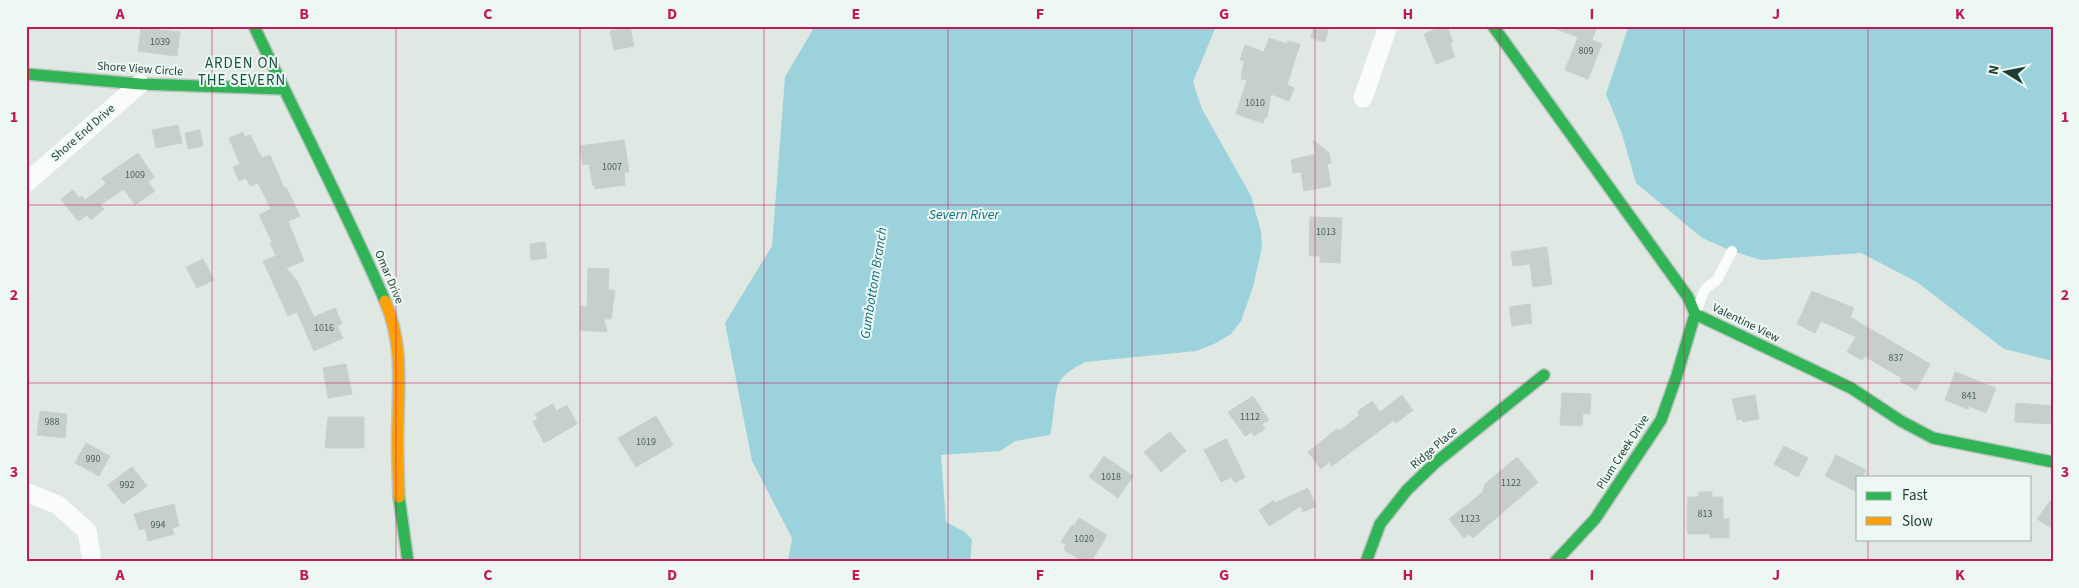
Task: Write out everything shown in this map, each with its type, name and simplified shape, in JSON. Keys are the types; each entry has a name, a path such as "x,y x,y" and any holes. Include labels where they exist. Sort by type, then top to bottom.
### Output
{"street":[{"name":"Omar Drive","path":"254,26 361,246 393,320 398,344 399,366 396,461 401,520 408,562"},
{"path":"1363,98 1388,26"},
{"name":"Valentine View","path":"1493,26 1688,297 1695,314 1851,388 1901,421 1933,438 2053,462"},
{"name":"Shore View Circle","path":"26,74 140,84 283,89"},
{"name":"Shore End Drive","path":"26,183 140,84"},
{"name":"Plum Creek Drive","path":"1555,562 1595,519 1661,420 1695,314"},
{"name":"Ridge Place","path":"1366,562 1380,524 1407,490 1435,463 1544,376"},
{"path":"26,492 58,505 87,531 92,562"}],"lane":[{"path":"1695,314 1705,288 1717,280 1732,251"}],"water":[{"name":"Severn River","path":"815,26 1216,26 1193,82 1202,109 1251,196 1261,231 1262,247 1253,287 1241,321 1231,334 1214,344 1196,351 1085,362 1065,375 1058,385 1050,435 1015,441 1000,451 941,455 946,522 965,532 972,540 970,562 788,562 792,538 752,461 725,323 772,246 785,77"},
{"path":"1630,26 2053,26 2053,361 2004,349 1917,282 1861,253 1761,260 1732,251 1702,238 1636,183 1622,134 1606,94"}],"building":[{"path":"1314,26 1329,26 1325,42 1311,38"},
{"path":"1447,26 1453,42 1450,44 1455,57 1436,64 1424,34"},
{"path":"1553,26 1597,26 1592,40 1602,44 1588,79 1565,70 1578,37 1553,28"},
{"path":"630,27 634,46 614,50 610,31"},
{"path":"141,28 180,32 177,56 138,51"},
{"path":"1269,38 1287,44 1288,41 1300,44 1287,85 1294,88 1289,101 1271,94 1267,118 1265,117 1263,123 1236,114 1247,80 1241,79 1244,61 1240,60 1245,45 1264,52"},
{"path":"178,125 182,143 156,148 152,130"},
{"path":"200,130 203,146 188,149 185,133"},
{"path":"243,132 245,137 250,135 262,158 270,155 284,188 286,187 300,216 288,221 304,261 286,268 297,281 314,317 335,308 342,323 337,326 343,338 314,351 297,312 288,316 263,261 276,256 270,243 272,242 259,215 271,209 258,183 250,186 246,178 239,181 233,167 240,164 229,138"},
{"path":"624,140 629,172 624,172 625,185 595,189 589,164 583,165 580,146"},
{"path":"1313,140 1329,153 1331,163 1327,164 1331,186 1304,191 1301,172 1293,173 1291,160 1316,154"},
{"path":"138,153 154,177 148,182 155,191 135,205 124,189 100,205 104,209 91,220 87,215 78,221 61,199 73,190 79,198 82,196 85,200 106,184 102,178"},
{"path":"1310,217 1342,218 1340,263 1320,262 1320,256 1309,256"},
{"path":"545,242 547,258 531,260 530,244"},
{"path":"1547,247 1552,284 1533,287 1530,264 1513,266 1511,252"},
{"path":"203,259 214,280 197,288 186,267"},
{"path":"588,268 609,269 608,290 615,290 611,319 604,319 607,332 580,330 581,306 587,307"},
{"path":"1812,291 1854,308 1850,317 1930,364 1916,390 1900,381 1902,378 1864,356 1862,360 1847,352 1856,337 1821,321 1815,333 1797,324"},
{"path":"1530,304 1532,323 1512,326 1509,307"},
{"path":"346,364 352,394 328,398 323,368"},
{"path":"1955,372 1996,388 1986,413 1969,406 1968,409 1945,400"},
{"path":"1562,393 1591,394 1590,414 1583,413 1582,426 1560,425"},
{"path":"1402,395 1413,410 1396,423 1394,420 1332,466 1329,462 1321,469 1308,452 1337,429 1339,431 1360,415 1357,412 1372,401 1380,412"},
{"path":"1755,395 1759,419 1743,422 1742,419 1737,420 1732,399"},
{"path":"1253,396 1269,420 1262,424 1265,429 1254,436 1252,432 1245,436 1228,412"},
{"path":"2016,403 2053,406 2053,424 2015,422"},
{"path":"553,404 556,411 567,405 577,424 544,443 533,422 538,419 535,414"},
{"path":"40,411 67,414 65,438 37,435"},
{"path":"656,416 673,445 636,467 618,438"},
{"path":"328,417 364,417 364,448 325,448"},
{"path":"1170,432 1186,451 1161,472 1144,452"},
{"path":"1226,439 1245,477 1235,483 1232,477 1221,482 1204,450"},
{"path":"86,443 110,456 99,476 75,463"},
{"path":"1784,446 1808,458 1798,477 1774,464"},
{"path":"1836,455 1866,470 1863,476 1856,476 1855,491 1825,476"},
{"path":"1104,456 1133,476 1118,498 1089,477"},
{"path":"1517,457 1538,482 1473,538 1469,534 1464,538 1449,519 1483,492 1485,484"},
{"path":"132,467 147,486 123,504 108,485"},
{"path":"1308,488 1316,506 1303,512 1301,506 1269,526 1259,510 1274,500 1275,503"},
{"path":"1699,492 1712,492 1712,497 1723,497 1723,519 1729,519 1729,538 1710,538 1710,534 1688,534 1688,497 1699,497"},
{"path":"2053,497 2053,529 2037,519"},
{"path":"174,504 179,526 172,528 174,534 148,541 145,528 139,530 134,514"},
{"path":"1079,518 1107,535 1091,562 1084,562 1064,550 1066,544 1061,542"}],"traffic: fast":[{"path":"254,26 354,232 385,301"},
{"path":"1493,26 1688,297 1695,314 1851,388 1901,421 1933,438 2053,462"},
{"path":"26,74 140,84 283,89"},
{"path":"1555,562 1595,519 1661,420 1695,314"},
{"path":"1366,562 1380,524 1407,490 1435,463 1544,375"},
{"path":"399,497 408,562"}],"traffic: slow":[{"path":"385,301 397,345 399,497"}],"district":[{"name":"ARDEN ON THE SEVERN","path":"242,72"}],"water label":[{"name":"Gumbottom Branch","path":"874,283"}]}
